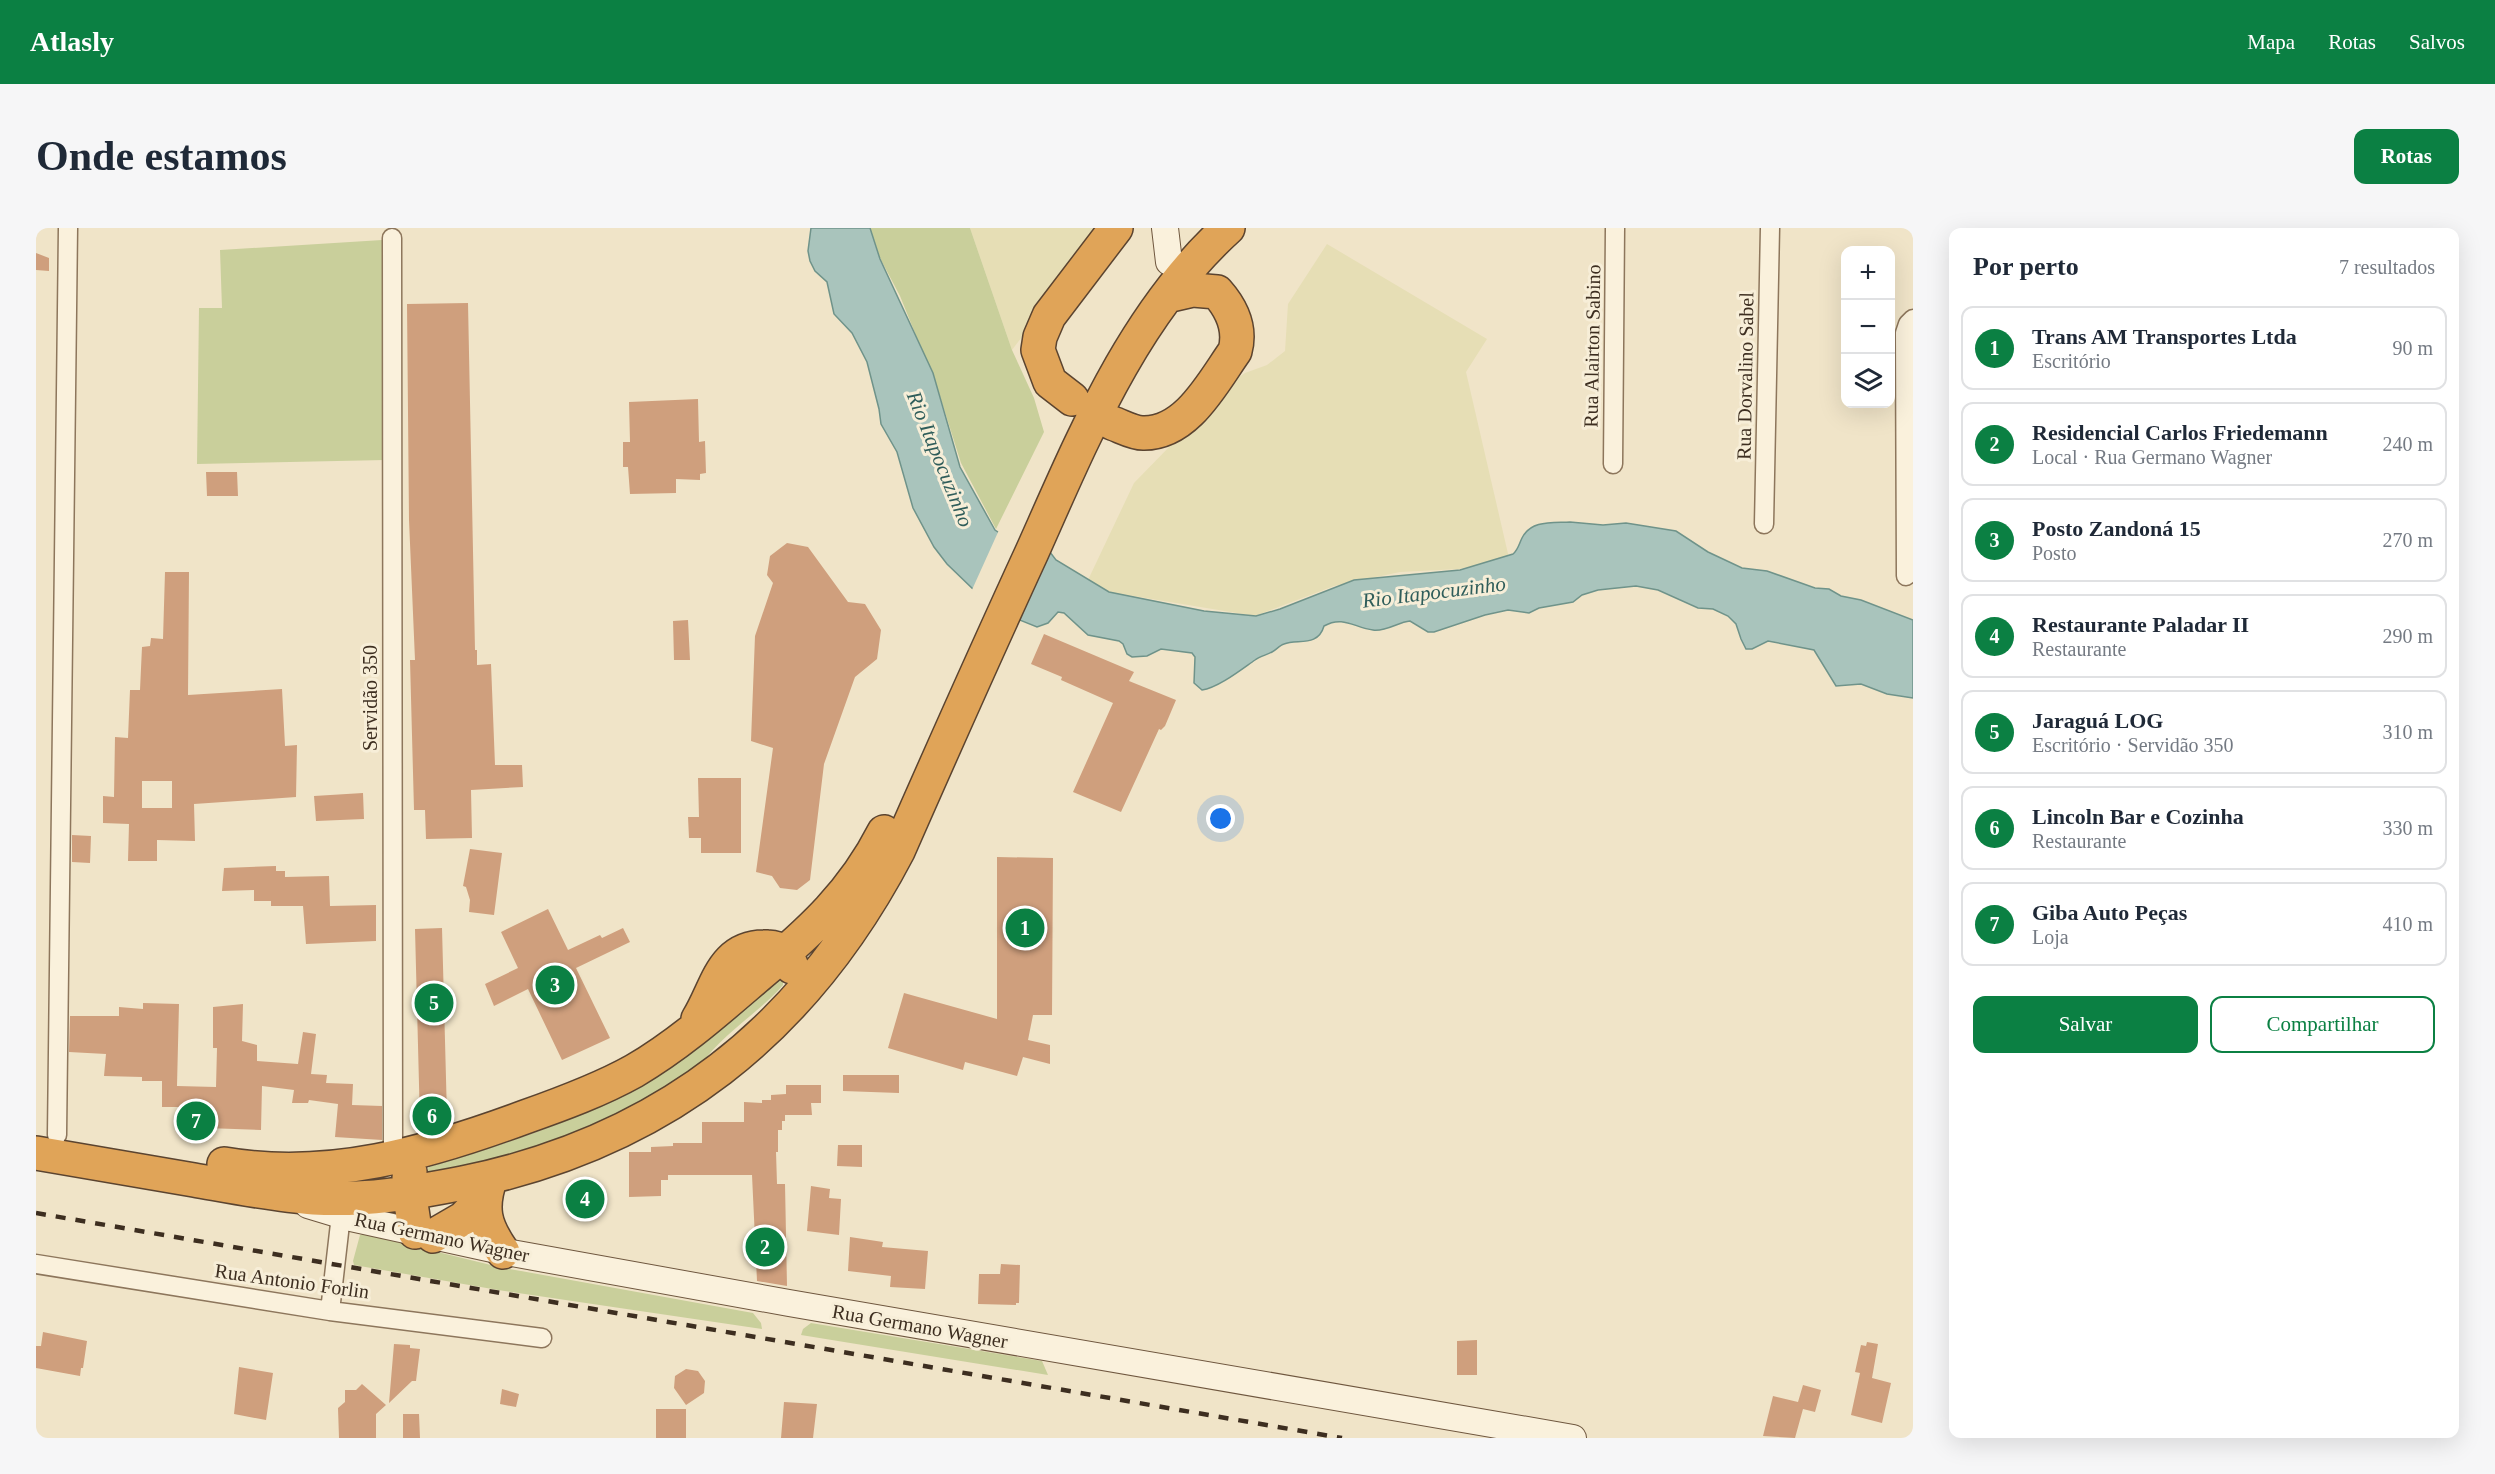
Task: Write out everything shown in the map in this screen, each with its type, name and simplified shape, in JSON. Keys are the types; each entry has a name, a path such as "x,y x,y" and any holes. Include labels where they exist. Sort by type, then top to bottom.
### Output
{"highway":[{"path":"1072,399 1050,382 1038,350 1040,337 1049,316 1116,228"},
{"path":"44,1138 271,1193 352,1198 487,1187 586,1148 659,1112 718,1071 780,1018 820,973 875,894 898,851 989,626 1057,473 1100,366 1168,262 1198,228"},
{"path":"1057,473 1088,429 1131,351 1167,296 1188,269 1228,228"},
{"path":"1112,423 1141,433 1160,431 1181,420 1235,351 1238,340 1237,327 1225,301 1217,292 1193,290 1167,296"},
{"path":"785,953 830,911 868,860 989,626"},
{"path":"44,1138 246,1168 289,1171 393,1157 430,1149 574,1099 633,1071 687,1036 707,1005 724,965 736,954 758,946 773,947 785,953 791,964 792,993 780,1018"},
{"path":"430,1149 412,1168 407,1181 424,1234 464,1218 487,1187"},
{"path":"487,1187 487,1225 503,1252"}],"street":[{"path":"44,1138 60,228"},
{"path":"44,1138 68,228"},
{"path":"1165,228 1168,262"},
{"name":"Rua Alairton Sabino","path":"1613,464 1616,228"},
{"name":"Rua Dorvalino Sabel","path":"1764,525 1770,228"},
{"name":"Servidão 350","path":"392,238 393,1157"},
{"path":"1906,576 1905,333 1908,324 1913,320"},
{"name":"Rua Germano Wagner","path":"271,1193 341,1215 503,1252 1573,1438"},
{"path":"330,1311 341,1215"},
{"name":"Rua Antonio Forlin","path":"36,1264 330,1311 542,1338"}],"shaded area":[{"path":"970,228 1104,228 1012,350"},
{"path":"1327,244 1487,339 1466,372 1509,558 1459,569 1400,572 1334,586 1255,616 1109,592 1088,580 1134,483 1171,445 1201,407 1245,373 1267,365 1285,351 1288,304"}],"green space":[{"path":"870,228 970,228 1012,350 1034,398 1044,432 996,529 961,463 938,390 900,296 880,258"},
{"path":"382,240 385,460 197,464 199,308 222,308 220,250"},
{"path":"783,969 783,985 713,1049 695,1074 568,1142 423,1178 429,1167 509,1142 562,1122 638,1087"},
{"path":"364,1234 499,1267 753,1313 761,1323 762,1329 498,1290 354,1265 360,1235"},
{"path":"811,1323 1042,1361 1048,1375 801,1335 803,1329"}],"water":[{"name":"Rio Itapocuzinho","path":"811,228 870,228 880,259 933,373 960,467 995,530 1004,536 974,590 947,564 934,547 913,508 897,452 881,424 867,362 852,333 834,314 827,282 815,271 810,261 808,251"},
{"name":"Rio Itapocuzinho","path":"1570,522 1603,525 1626,523 1676,531 1708,552 1742,568 1767,571 1815,588 1829,589 1841,596 1861,600 1913,620 1913,698 1887,694 1861,684 1836,686 1814,650 1768,641 1752,649 1746,649 1736,624 1728,616 1713,609 1698,608 1658,590 1636,586 1598,590 1582,595 1573,602 1539,608 1529,613 1508,610 1485,615 1434,632 1428,632 1410,621 1378,630 1343,622 1331,623 1324,626 1321,633 1312,640 1282,645 1222,682 1202,690 1194,683 1195,657 1192,653 1161,649 1147,656 1132,657 1127,654 1123,644 1119,641 1088,635 1064,613 1058,612 1048,623 1037,627 1010,616 1043,543 1056,560 1109,592 1204,611 1256,616 1354,580 1460,570 1513,554 1526,532 1536,525"}],"pier":[{"path":"999,530 1005,533 1022,534 991,608 971,592"}],"building":[{"path":"36,253 49,258 49,271 36,270"},
{"path":"468,303 475,650 477,650 477,665 491,664 495,765 522,765 523,787 471,790 472,838 426,839 425,810 414,810 410,660 415,660 409,520 407,304"},
{"path":"698,399 699,442 705,441 706,473 700,474 700,480 676,479 676,493 630,494 628,467 623,467 623,442 630,442 629,402"},
{"path":"206,472 237,472 238,496 207,496"},
{"path":"787,543 808,547 848,602 865,604 881,630 877,659 855,677 824,764 810,880 797,890 780,888 772,876 756,872 773,748 751,741 755,636 773,583 767,575 770,556"},
{"path":"165,572 189,572 188,695 282,689 285,746 297,745 296,797 194,804 195,841 157,840 157,861 128,861 129,824 103,823 103,796 114,797 115,737 128,738 130,690 140,690 142,647 150,646 151,638 163,639","holes":["142,781 172,781 172,808 142,808"]},
{"path":"688,620 690,660 674,660 673,621"},
{"path":"1044,634 1134,672 1129,681 1176,700 1165,726 1159,729 1121,812 1073,792 1113,703 1031,664"},
{"path":"698,778 741,778 741,853 701,853 701,838 689,838 688,817 699,817"},
{"path":"363,793 364,819 316,821 314,796"},
{"path":"72,835 91,836 90,863 72,862"},
{"path":"470,849 502,853 494,915 469,912 470,900 466,887 463,886"},
{"path":"997,857 1053,858 1052,1015 1033,1015 1028,1040 1050,1045 1050,1064 1023,1057 1017,1076 965,1062 963,1070 888,1048 904,993 997,1019"},
{"path":"276,866 276,871 285,871 285,877 329,876 330,906 376,905 376,941 306,944 303,906 271,906 271,901 254,901 254,890 222,891 224,868"},
{"path":"548,909 568,950 600,935 602,938 623,928 630,942 576,968 610,1038 562,1060 528,989 494,1006 485,984 518,968 501,932"},
{"path":"442,928 447,1116 420,1123 415,929"},
{"path":"143,1003 179,1004 177,1086 216,1087 217,1048 213,1048 213,1007 243,1004 242,1041 257,1045 257,1061 298,1064 303,1032 316,1034 311,1074 327,1075 326,1083 353,1084 352,1105 382,1106 382,1140 335,1137 338,1104 309,1100 308,1103 292,1103 294,1090 262,1086 261,1130 177,1127 178,1107 162,1107 162,1081 142,1081 142,1077 104,1076 106,1054 69,1052 70,1016 119,1016 119,1007 143,1009"},
{"path":"843,1075 899,1075 899,1093 843,1091"},
{"path":"786,1085 821,1085 821,1103 811,1103 812,1115 785,1115 782,1130 778,1130 777,1184 785,1184 787,1286 757,1281 752,1175 668,1175 668,1180 661,1180 661,1196 629,1197 629,1152 651,1152 651,1147 673,1146 673,1143 702,1143 702,1122 744,1122 744,1102 762,1103 762,1100 771,1100 771,1095 786,1094"},
{"path":"838,1145 862,1145 862,1167 837,1166"},
{"path":"811,1186 830,1189 829,1198 841,1199 839,1235 807,1231"},
{"path":"850,1237 883,1242 882,1247 928,1251 925,1289 890,1287 891,1276 848,1271"},
{"path":"1001,1264 1020,1265 1019,1303 1016,1305 978,1304 979,1274 1000,1274"},
{"path":"43,1332 87,1341 80,1376 36,1368 36,1346 41,1346"},
{"path":"1477,1340 1477,1375 1457,1375 1457,1341"},
{"path":"1867,1342 1878,1344 1872,1378 1891,1383 1882,1423 1851,1415 1860,1373 1855,1372 1861,1345 1866,1346"},
{"path":"394,1344 410,1345 410,1348 420,1349 416,1381 412,1381 389,1403"},
{"path":"239,1367 273,1373 266,1420 234,1414"},
{"path":"686,1369 698,1371 705,1381 704,1393 686,1405 674,1388 675,1376"},
{"path":"362,1384 386,1405 376,1414 376,1438 339,1438 338,1408 345,1402 345,1390 356,1390"},
{"path":"1803,1385 1821,1390 1815,1412 1803,1409 1795,1438 1763,1436 1773,1396 1798,1402"},
{"path":"502,1389 519,1394 516,1407 500,1404"},
{"path":"784,1402 817,1404 813,1438 781,1438"},
{"path":"656,1409 686,1409 686,1438 656,1438"},
{"path":"403,1414 419,1414 420,1438 403,1438"}],"railway":[{"path":"36,1213 1342,1438"}],"place":[{"name":"Trans AM Transportes Ltda","path":"1025,928"},
{"name":"Posto Zandoná 15","path":"555,985"},
{"name":"Jaraguá LOG","path":"434,1003"},
{"name":"Lincoln Bar e Cozinha","path":"432,1116"},
{"name":"Giba Auto Peças","path":"196,1121"},
{"name":"Restaurante Paladar II","path":"585,1199"},
{"name":"Residencial Carlos Friedemann","path":"765,1247"}]}
